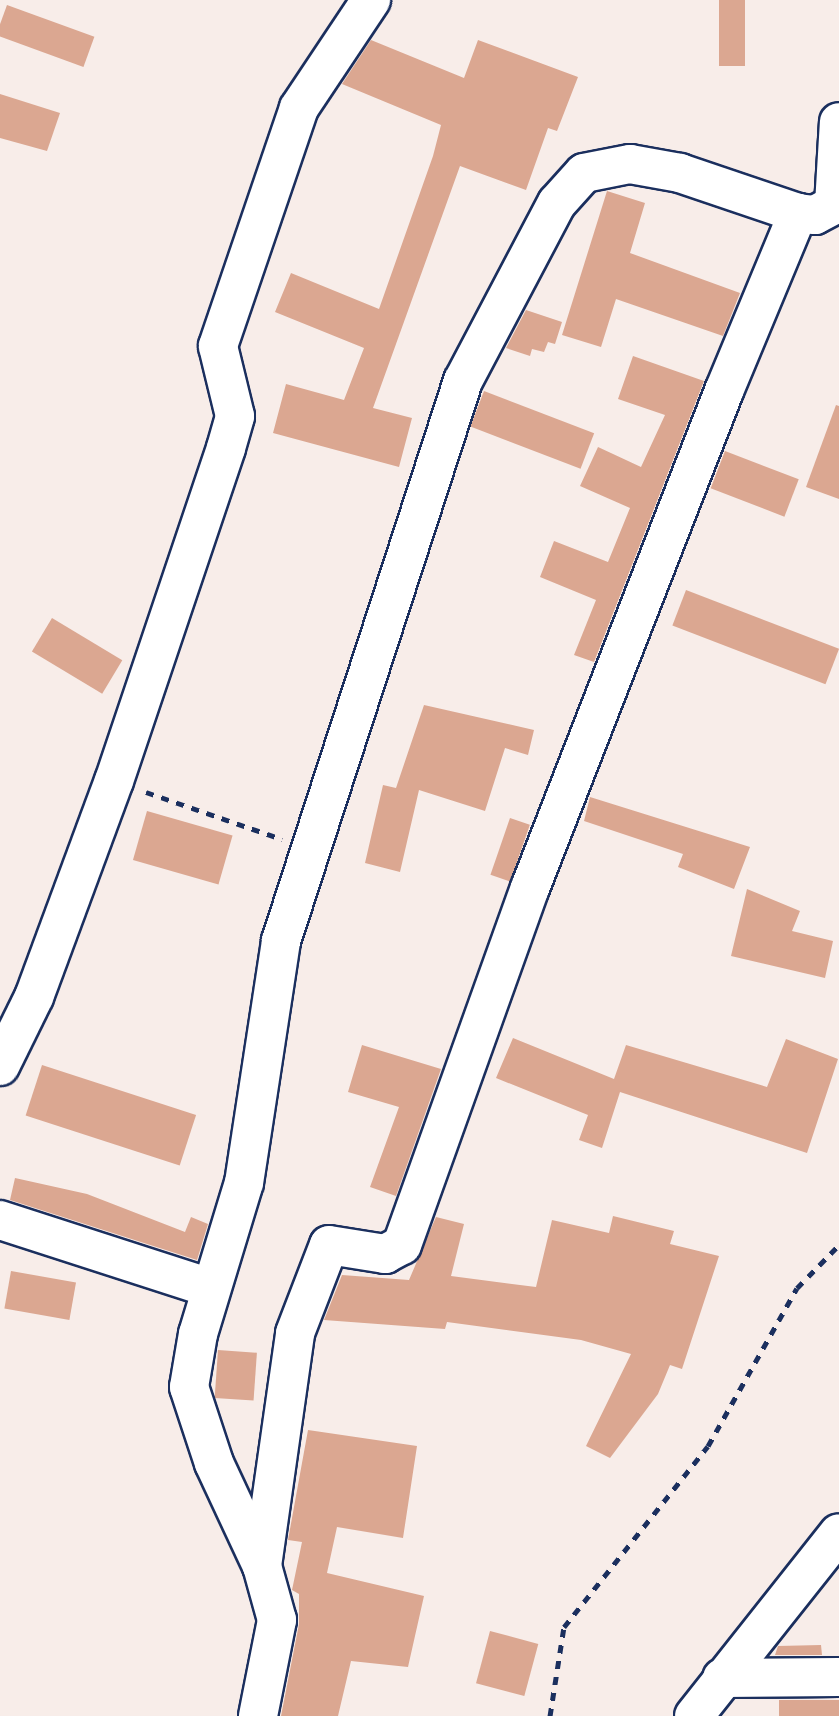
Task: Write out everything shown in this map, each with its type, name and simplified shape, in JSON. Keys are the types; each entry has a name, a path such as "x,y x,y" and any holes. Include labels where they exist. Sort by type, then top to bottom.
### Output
{"street":[{"path":"0,1066 34,998 114,781 234,416 218,346 299,108 372,0"},
{"path":"258,1716 277,1620 262,1566 214,1463 189,1387 210,1288 244,1183 281,941 463,381 558,203 584,173 630,164 680,173 798,214 815,215 834,205 839,122"},
{"path":"262,1566 295,1333 329,1245 385,1254 402,1246 530,888 798,214"},
{"path":"0,1220 210,1288"},
{"path":"694,1716 839,1533"},
{"path":"722,1678 839,1677"}],"path":[{"path":"114,781 309,846"},
{"path":"550,1716 564,1627 708,1446 797,1288 839,1246"}],"building":[{"path":"719,0 745,0 745,66 719,66"},
{"path":"7,5 94,37 83,67 0,37"},
{"path":"371,40 464,78 478,40 578,77 557,131 548,128 526,190 460,166 373,408 412,418 399,467 273,433 286,384 344,400 364,348 275,312 291,273 379,309 441,125 342,84"},
{"path":"0,94 60,113 47,151 0,138"},
{"path":"607,191 645,203 630,253 740,293 723,336 616,299 601,347 562,335"},
{"path":"526,310 562,322 555,344 548,342 544,352 532,349 530,356 506,348"},
{"path":"633,356 704,381 594,662 574,655 596,600 540,577 554,541 608,562 630,508 580,486 598,447 641,467 665,415 618,399"},
{"path":"484,391 594,433 581,469 470,426"},
{"path":"836,405 839,406 839,499 806,487"},
{"path":"725,451 799,479 784,517 711,488"},
{"path":"686,590 839,649 825,684 672,625"},
{"path":"52,618 122,660 102,694 32,651"},
{"path":"424,705 534,730 528,755 505,748 485,811 419,790 400,872 365,863 383,785 396,788"},
{"path":"590,797 750,847 734,889 678,867 683,854 584,821"},
{"path":"147,811 233,836 218,885 133,860"},
{"path":"510,818 530,825 510,882 490,875"},
{"path":"747,889 800,911 792,931 833,941 825,978 731,956"},
{"path":"513,1038 614,1079 626,1045 767,1087 786,1039 838,1059 807,1153 620,1092 602,1148 579,1140 588,1115 496,1078"},
{"path":"362,1045 441,1069 396,1196 370,1187 399,1107 348,1092"},
{"path":"42,1065 196,1115 180,1165 26,1115"},
{"path":"15,1178 87,1194 185,1232 191,1217 208,1224 197,1260 10,1200"},
{"path":"613,1216 674,1231 670,1244 719,1256 682,1369 670,1365 658,1394 610,1458 586,1446 631,1354 581,1340 447,1322 445,1329 324,1320 342,1275 409,1280 436,1217 464,1224 451,1276 536,1287 552,1220 609,1233"},
{"path":"11,1271 76,1282 69,1320 4,1308"},
{"path":"218,1350 257,1353 254,1401 215,1398"},
{"path":"308,1430 417,1446 403,1538 337,1527 327,1573 424,1596 408,1667 351,1661 338,1716 281,1716 299,1624 299,1594 292,1590 302,1542 288,1540"},
{"path":"490,1631 538,1644 524,1696 476,1683"},
{"path":"821,1645 822,1655 775,1655 778,1646"},
{"path":"779,1700 839,1700 839,1716 779,1716"}]}
